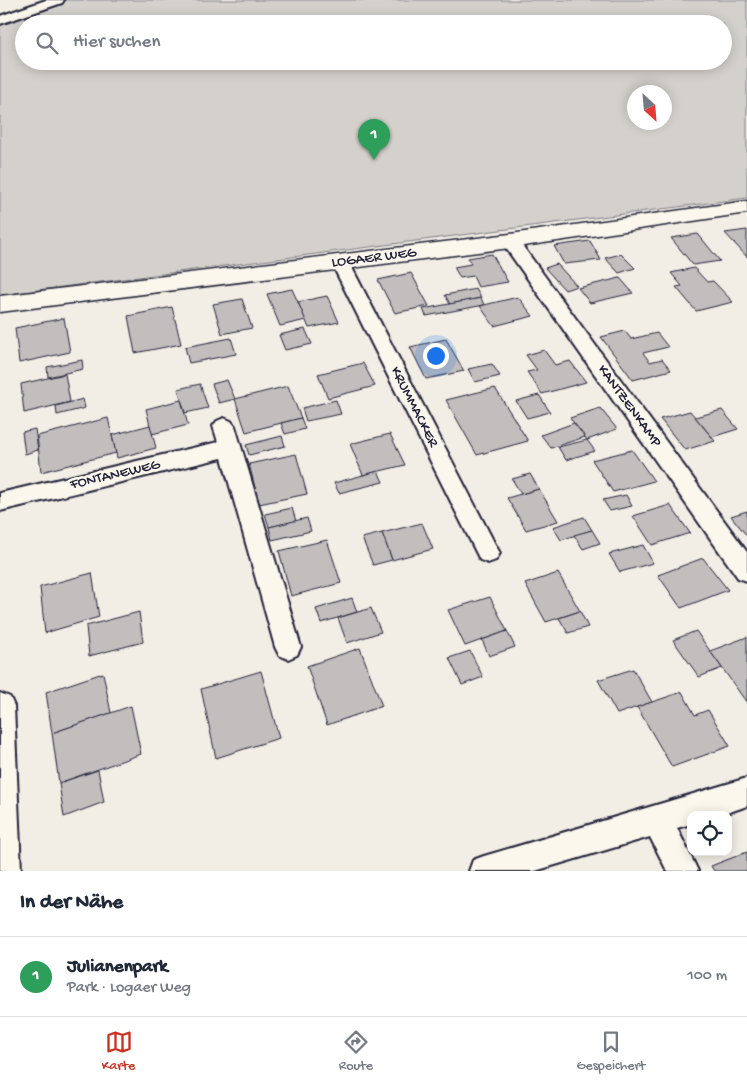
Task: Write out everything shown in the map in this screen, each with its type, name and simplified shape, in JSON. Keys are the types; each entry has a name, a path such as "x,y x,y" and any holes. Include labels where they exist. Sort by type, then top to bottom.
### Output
{"street":[{"path":"0,20 54,1"},
{"name":"LOGAER WEG","path":"0,304 340,262 747,208"},
{"name":"KANTZENKAMP","path":"510,240 747,571"},
{"name":"KRUMMACKER","path":"340,262 488,553"},
{"name":"FONTANEWEG","path":"0,502 226,437 288,647"},
{"path":"0,706 6,871"},
{"path":"484,871 747,792"},
{"path":"657,820 682,871"}],"shaded area":[{"path":"65,0 747,0 747,198 0,295 0,22 15,17 15,70 732,70 732,15 21,15"}],"building":[{"path":"747,230 747,257 725,233"},
{"path":"698,234 720,261 693,265 671,238"},
{"path":"590,241 601,260 564,264 554,246"},
{"path":"492,254 508,282 478,287 473,276 460,278 454,267 471,264 468,258"},
{"path":"621,254 635,268 619,273 605,258"},
{"path":"557,264 577,286 565,290 545,268"},
{"path":"694,268 707,282 713,281 733,302 696,311 676,287 682,286 671,273"},
{"path":"411,273 429,306 395,313 378,280"},
{"path":"620,278 633,293 590,303 578,288"},
{"path":"292,289 306,320 280,326 267,294"},
{"path":"476,289 481,298 450,304 445,295"},
{"path":"327,296 339,322 309,328 298,302"},
{"path":"518,297 533,316 494,326 480,306"},
{"path":"481,298 484,305 426,316 423,309"},
{"path":"242,299 252,328 222,334 213,304"},
{"path":"172,307 181,344 135,353 128,316"},
{"path":"64,318 70,352 19,363 15,328"},
{"path":"305,329 312,344 285,350 279,335"},
{"path":"625,331 631,339 657,333 668,347 643,353 650,362 662,359 671,370 633,380 601,337"},
{"path":"231,338 236,354 189,363 185,347"},
{"path":"446,339 464,371 426,379 410,347"},
{"path":"544,350 555,365 570,361 586,382 542,394 527,372 537,370 526,355"},
{"path":"82,360 83,369 48,377 47,367"},
{"path":"363,363 375,386 328,398 318,374"},
{"path":"492,364 500,376 475,382 468,369"},
{"path":"65,374 70,402 24,413 21,384"},
{"path":"227,380 235,399 219,403 212,384"},
{"path":"200,384 208,408 185,413 178,389"},
{"path":"288,386 301,418 246,432 235,399"},
{"path":"495,388 528,441 477,455 446,400"},
{"path":"539,395 550,412 527,418 516,401"},
{"path":"83,399 85,408 57,415 56,406"},
{"path":"181,400 188,425 152,434 146,409"},
{"path":"336,400 341,414 306,421 302,408"},
{"path":"600,408 617,429 587,440 570,418"},
{"path":"722,410 738,429 712,437 695,417"},
{"path":"690,411 715,441 685,450 660,419"},
{"path":"108,418 116,453 41,472 37,436"},
{"path":"301,418 305,429 285,434 281,423"},
{"path":"574,423 585,437 551,448 541,435"},
{"path":"150,425 156,448 117,458 112,435"},
{"path":"35,429 38,450 25,454 22,432"},
{"path":"390,434 405,465 363,475 350,444"},
{"path":"282,436 285,446 249,455 246,445"},
{"path":"587,440 595,451 566,460 558,447"},
{"path":"632,450 654,481 613,492 592,460"},
{"path":"296,454 307,494 259,504 249,464"},
{"path":"378,471 383,482 339,493 334,483"},
{"path":"530,474 539,489 521,494 512,479"},
{"path":"539,489 558,521 526,530 507,498"},
{"path":"626,495 632,506 610,511 603,500"},
{"path":"670,505 690,533 652,545 633,516"},
{"path":"292,508 296,521 269,527 265,514"},
{"path":"747,511 747,536 731,516"},
{"path":"584,517 592,530 561,540 553,527"},
{"path":"307,518 311,531 272,540 269,527"},
{"path":"422,523 433,549 392,560 382,533"},
{"path":"592,530 600,543 583,549 574,535"},
{"path":"382,533 392,560 373,565 362,538"},
{"path":"327,540 341,583 291,596 279,551"},
{"path":"643,545 653,563 620,572 609,554"},
{"path":"703,558 728,590 681,608 658,575"},
{"path":"92,573 99,617 45,633 40,587"},
{"path":"558,573 580,611 546,622 525,584"},
{"path":"490,597 507,631 465,646 448,610"},
{"path":"352,598 357,612 321,623 316,609"},
{"path":"371,608 381,632 347,643 338,618"},
{"path":"580,611 588,627 568,633 559,618"},
{"path":"139,612 143,642 89,656 86,626"},
{"path":"507,631 515,647 489,656 482,640"},
{"path":"696,631 722,668 699,677 673,640"},
{"path":"747,637 747,703 710,651"},
{"path":"360,648 382,706 327,725 307,666"},
{"path":"470,651 483,677 462,685 449,658"},
{"path":"633,669 652,702 617,714 598,680"},
{"path":"261,671 279,738 216,758 201,689"},
{"path":"103,673 111,713 52,733 46,692"},
{"path":"682,692 695,715 708,710 730,746 672,767 637,707"},
{"path":"131,706 141,754 59,783 52,733"},
{"path":"98,770 104,802 64,817 59,783"},
{"path":"747,852 747,871 714,871 711,866"}],"place":[{"name":"Julianenpark","path":"374,160"}]}
